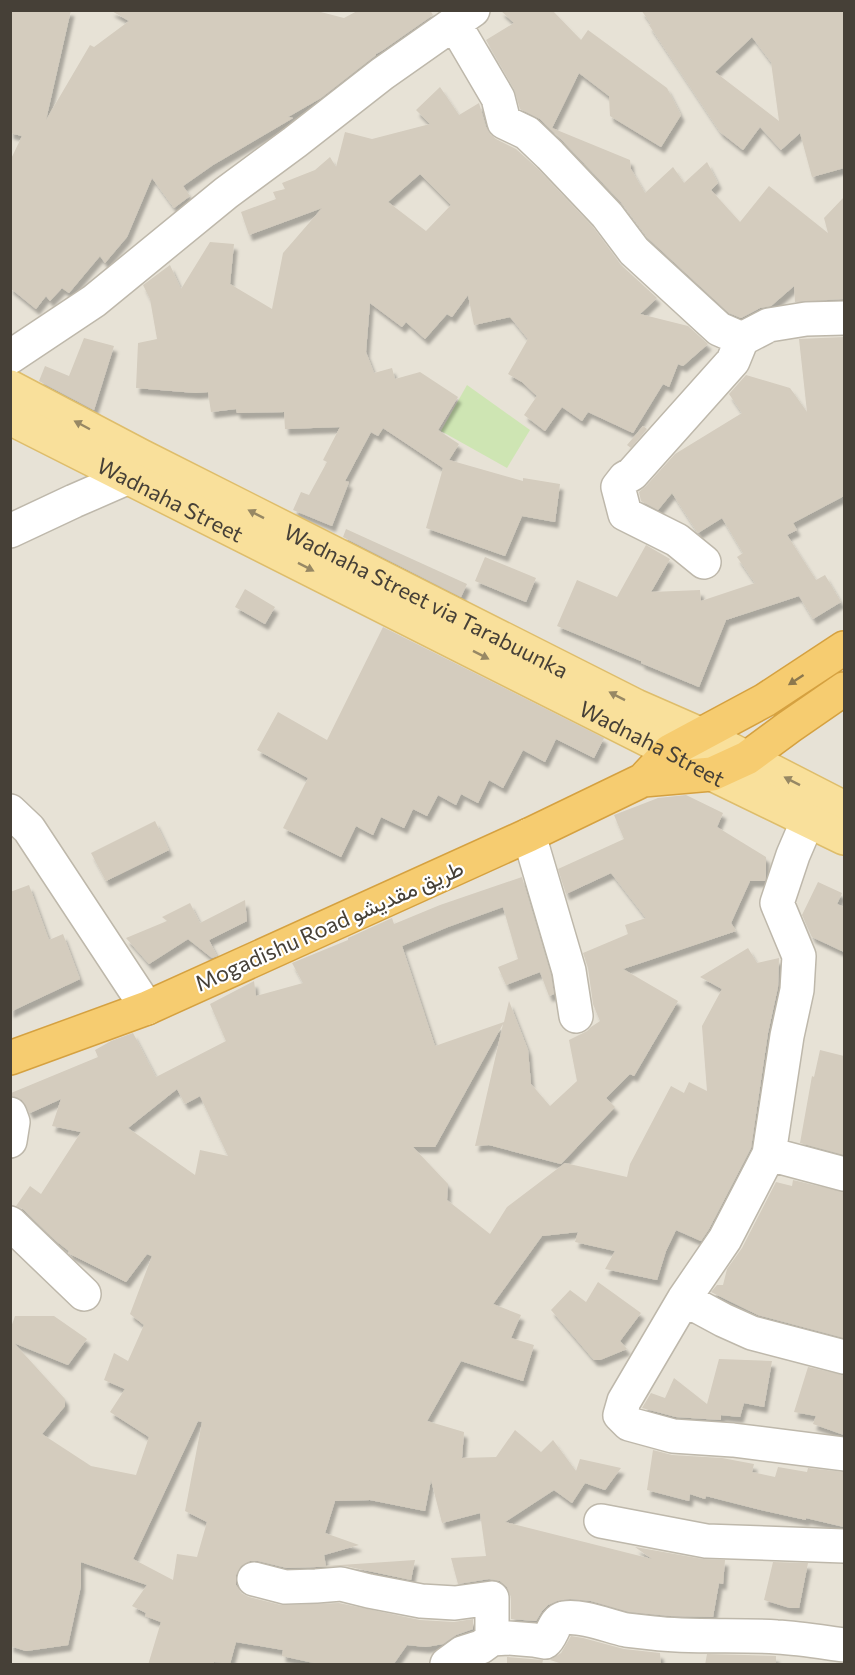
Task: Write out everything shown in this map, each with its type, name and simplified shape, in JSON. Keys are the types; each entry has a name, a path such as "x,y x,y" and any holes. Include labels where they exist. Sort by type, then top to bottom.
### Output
{"highway":[{"path":"643,780 670,751 765,700 844,648"},
{"path":"643,780 712,774 747,758 844,689"},
{"name":"Mogadishu Road طريق مقديشو","path":"10,1058 147,1008 529,835 643,780"}],"main road":[{"name":"Wadnaha Street via Tarabuunka","path":"10,387 151,461 636,706 700,734 844,808"},
{"name":"Wadnaha Street","path":"10,418 712,774 844,838"}],"street":[{"path":"10,357 94,301 226,193 382,74 464,17 498,98 504,122 526,133 550,155 607,215 634,251 719,329 742,339"},
{"path":"704,562 677,540 626,514 618,487 733,361 742,339 769,326 806,319 844,318"},
{"path":"10,531 129,477"},
{"path":"10,812 29,829 147,1008"},
{"path":"808,820 793,855 777,903 799,956 797,990 769,1154 725,1239 684,1299 624,1401 620,1414 629,1424 673,1436 733,1440 844,1454"},
{"path":"529,835 569,971 576,1016"},
{"path":"10,1114 13,1122 10,1141"},
{"path":"769,1154 844,1174"},
{"path":"10,1223 84,1294"},
{"path":"684,1299 752,1333 844,1358"},
{"path":"601,1521 706,1541 844,1546"},
{"path":"254,1579 285,1587 341,1584 369,1592 422,1601 455,1603 492,1598 492,1639"},
{"path":"447,1665 462,1653 481,1647 492,1639 508,1638 545,1642 562,1618 656,1634 775,1637 844,1645"}],"shaded area":[{"path":"11,11 844,11 844,1664 11,1664"}],"green space":[{"path":"467,385 530,430 507,468 441,431"}],"building":[{"path":"10,10 71,10 46,120 90,45 94,47 129,21 110,10 313,10 344,18 359,10 430,10 433,15 376,54 321,98 288,117 293,118 213,165 183,186 190,196 174,208 152,178 127,237 105,263 100,256 69,293 62,288 50,301 46,296 36,309 10,288 10,161 22,136 10,133"},
{"path":"500,10 552,10 581,40 588,30 667,88 681,115 661,147 610,116 609,96 579,73 552,128 630,160 631,169 645,193 673,167 684,183 707,162 718,183 711,190 740,222 769,186 828,233 824,218 844,197 844,299 795,302 794,286 771,306 760,308 741,318 729,313 648,238 621,202 563,141 540,119 520,109 514,89 486,40 514,23"},
{"path":"641,10 844,10 844,168 812,177 800,133 781,150 760,127 743,150 720,132 649,25 651,24","holes":["752,37 771,62 779,121 715,72"]},
{"path":"440,87 459,115 479,103 490,134 516,149 537,168 593,227 621,265 657,298 640,314 688,326 708,344 683,366 678,364 669,387 663,384 633,433 588,412 582,421 562,407 545,431 524,415 537,396 522,382 508,374 528,339 510,317 474,325 468,295 452,317 447,314 425,339 406,322 402,327 370,303 366,352 374,373 392,368 395,379 420,372 458,397 438,430 459,444 449,460 523,481 523,478 560,484 555,522 522,516 505,556 426,528 443,468 383,428 378,436 371,432 345,481 349,482 332,526 293,510 301,492 309,495 327,462 323,460 340,427 285,429 284,412 237,413 236,409 211,412 208,392 136,388 138,343 157,339 150,299 143,285 170,265 181,289 210,242 234,244 230,284 272,309 283,253 322,208 249,235 241,212 276,199 273,192 285,189 282,183 315,170 330,157 336,167 345,132 372,139 430,124 416,110","holes":["420,174 451,205 426,231 388,202"]},
{"path":"844,337 844,496 793,523 797,530 787,535 816,580 825,575 841,602 813,619 799,596 726,620 699,687 557,626 577,580 617,597 646,545 670,559 651,592 700,590 701,601 755,583 737,557 743,553 722,518 698,533 672,493 658,510 641,501 639,492 675,454 742,413 729,394 746,375 790,388 807,412 799,339"},
{"path":"84,338 114,346 94,410 39,381 45,366 69,376"},
{"path":"643,426 647,429 631,448 627,445"},
{"path":"346,529 467,584 461,597 343,537"},
{"path":"485,557 536,578 526,602 475,581"},
{"path":"245,589 275,607 265,624 235,607"},
{"path":"383,627 604,738 594,758 556,739 545,762 523,750 503,788 489,780 478,803 461,794 456,805 438,795 427,816 413,809 404,828 381,817 373,835 356,826 341,857 283,828 308,778 257,750 278,712 327,740"},
{"path":"686,795 723,813 717,827 766,857 766,876 765,881 750,881 731,923 736,931 623,969 678,1001 634,1076 630,1074 606,1098 615,1107 561,1164 489,1145 475,1146 503,1024 435,1147 413,1147 448,1184 447,1200 490,1234 507,1207 565,1163 627,1177 630,1164 671,1086 684,1093 689,1082 707,1091 702,1026 722,989 700,977 748,948 757,963 779,958 778,987 768,1033 751,1148 701,1241 676,1230 666,1251 657,1280 605,1269 615,1251 575,1242 578,1232 542,1236 493,1304 521,1315 511,1338 534,1345 523,1381 461,1361 427,1421 464,1432 462,1458 496,1457 515,1430 541,1452 553,1440 576,1471 580,1459 621,1468 605,1490 585,1483 572,1503 554,1490 505,1522 652,1559 635,1547 703,1559 725,1560 723,1584 719,1583 713,1617 629,1612 591,1601 570,1599 548,1605 536,1621 511,1619 511,1597 507,1587 500,1581 489,1579 458,1584 451,1558 486,1556 480,1513 442,1523 431,1480 425,1511 370,1500 335,1501 325,1533 359,1545 324,1555 326,1566 415,1560 411,1580 345,1566 287,1568 258,1561 250,1561 241,1566 236,1575 236,1585 241,1593 281,1605 339,1603 420,1620 454,1622 473,1619 473,1629 456,1635 443,1644 426,1647 407,1645 393,1665 323,1665 282,1656 283,1650 236,1642 230,1664 214,1662 214,1665 148,1665 161,1622 145,1616 146,1613 132,1606 147,1585 81,1562 81,1586 68,1645 26,1651 10,1646 10,1330 15,1316 54,1316 87,1339 68,1365 14,1343 65,1399 65,1406 42,1434 91,1466 136,1475 149,1437 110,1412 125,1389 104,1380 114,1353 128,1361 144,1325 130,1314 152,1256 147,1254 126,1282 68,1253 69,1251 23,1209 16,1206 30,1186 41,1194 81,1132 52,1126 61,1099 30,1113 22,1100 12,1096 11,1093 98,1057 95,1050 133,1033 156,1077 226,1041 210,1004 254,981 256,996 303,983 292,963 348,940 392,918 394,924 440,905 522,877 551,975 554,994 549,996 540,972 506,985 498,967 518,959 503,907 402,946 435,1046 504,1022 509,1001 528,1050 531,1084 550,1106 577,1081 569,1040 600,1021 593,1004 588,968 583,953 628,934 625,925 646,918 611,873 566,894 558,869 624,839 614,815 658,798","holes":["177,1089 185,1104 200,1096 228,1156 200,1150 195,1175 128,1128","198,1421 202,1422 185,1511 207,1522 197,1557 177,1554 173,1580 133,1559"]},
{"path":"155,821 169,850 106,881 91,853"},
{"path":"818,882 842,893 837,904 844,907 844,952 812,937 802,915"},
{"path":"29,885 49,940 63,934 80,979 10,1012 10,892"},
{"path":"245,900 247,921 209,940 217,956 212,958 188,939 149,964 126,938 167,921 162,917 190,903 200,923"},
{"path":"820,1050 844,1056 844,1155 800,1143 812,1076 814,1077"},
{"path":"793,1180 844,1192 844,1338 758,1315 711,1292 717,1285 723,1285 727,1269 742,1248 776,1182 792,1186"},
{"path":"598,1282 641,1313 620,1341 627,1349 600,1360 594,1360 551,1310 570,1290 586,1302"},
{"path":"719,1359 772,1361 764,1407 744,1403 740,1417 721,1415 721,1420 676,1417 642,1408 651,1393 665,1398 674,1378 707,1404"},
{"path":"808,1367 844,1375 844,1435 813,1424 816,1416 794,1412"},
{"path":"653,1450 672,1455 722,1458 754,1464 752,1472 775,1477 778,1467 807,1472 808,1468 844,1472 844,1527 706,1496 705,1499 690,1494 689,1501 647,1490"},
{"path":"773,1562 808,1563 799,1608 790,1608 764,1600"},
{"path":"571,1636 624,1649 660,1653 661,1665 566,1665 550,1660 561,1653"},
{"path":"707,1654 776,1656 776,1665 705,1665"},
{"path":"507,1657 543,1660 542,1665 507,1665"}]}
